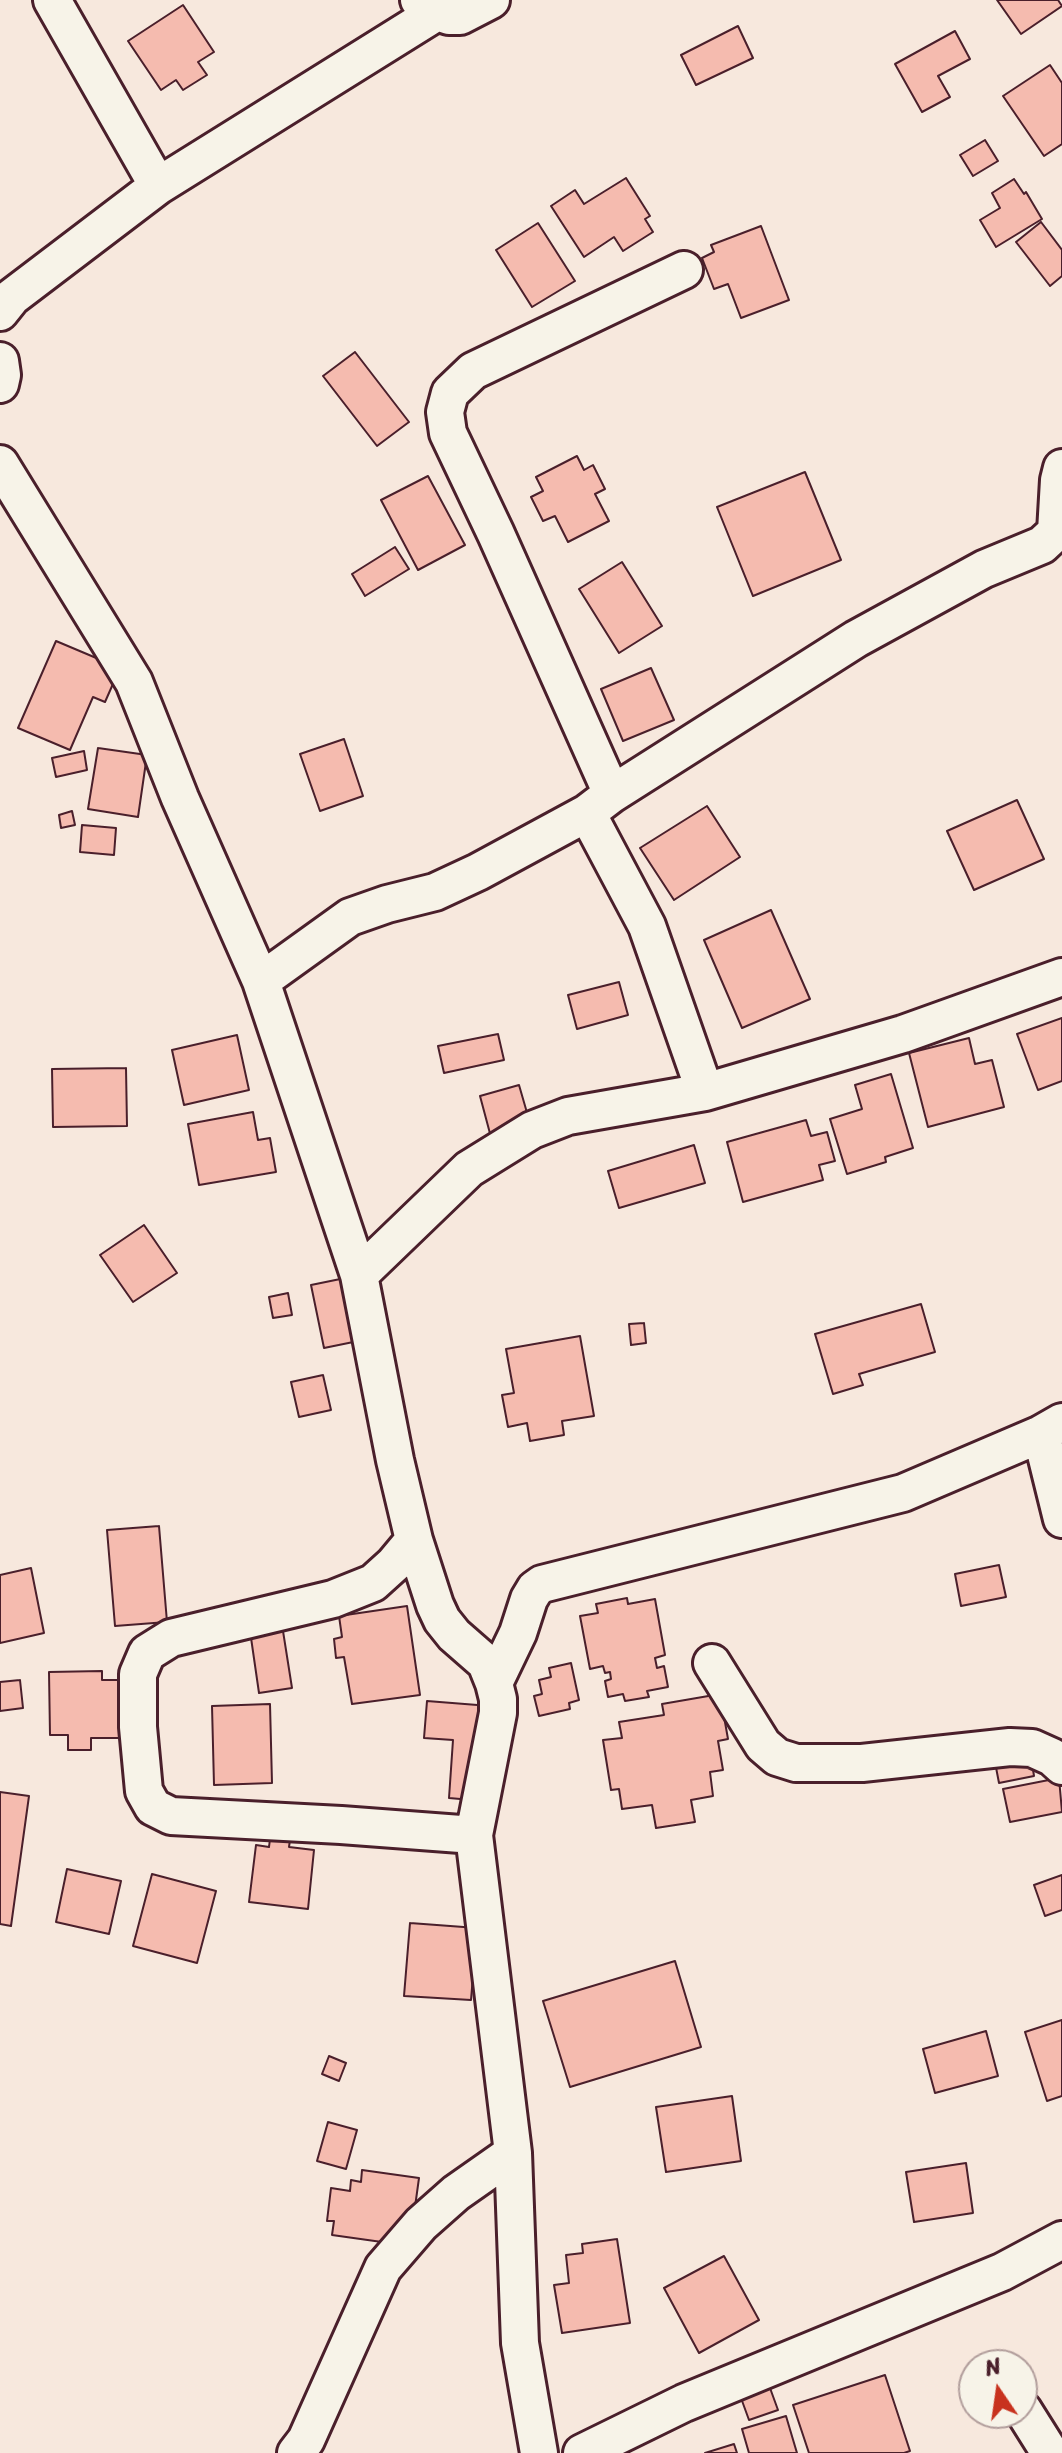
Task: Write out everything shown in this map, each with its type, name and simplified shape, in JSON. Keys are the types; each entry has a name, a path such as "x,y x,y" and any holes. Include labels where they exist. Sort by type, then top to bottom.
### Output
{"street":[{"path":"52,0 158,186"},
{"path":"0,312 12,297 158,186 428,6 449,16 460,16 491,0"},
{"path":"684,270 473,371 450,393 445,412 448,433 496,534 647,926 705,1092"},
{"path":"0,361 0,384"},
{"path":"0,464 134,682 180,798 261,981 359,1275 395,1460 414,1540 435,1605 454,1635 486,1663 494,1683 498,1713 474,1835 513,2153 520,2343 539,2453"},
{"path":"261,981 350,917 435,892 478,872 600,804 856,639 984,569 1042,545 1054,536 1058,527 1062,468"},
{"path":"359,1275 469,1169 532,1130 568,1116 705,1092 903,1034 1062,977"},
{"path":"494,1683 518,1633 529,1599 542,1584 903,1493 1052,1428 1062,1519"},
{"path":"414,1540 373,1583 333,1599 171,1638 147,1653 138,1674 138,1727 144,1791 153,1807 171,1816 474,1835"},
{"path":"712,1663 763,1745 777,1757 796,1763 862,1763 1010,1747 1032,1748 1052,1757 1062,1766"},
{"path":"296,2453 306,2440 383,2268 421,2224 456,2193 513,2153"},
{"path":"582,2453 684,2403 1002,2272 1062,2240"},
{"path":"1035,2429 1050,2453"}],"building":[{"path":"997,0 1058,0 1062,6 1021,34"},
{"path":"183,5 214,52 198,62 207,75 183,90 176,80 161,90 128,41"},
{"path":"738,26 753,58 696,85 681,55"},
{"path":"955,31 970,59 938,76 950,97 922,112 895,64"},
{"path":"1050,65 1062,83 1062,144 1044,156 1003,96"},
{"path":"985,140 998,161 973,176 960,155"},
{"path":"626,178 650,216 645,219 653,232 623,251 614,237 584,257 551,206 575,190 584,204"},
{"path":"1014,179 1042,219 996,247 980,220 1000,208 992,193"},
{"path":"1041,222 1062,250 1062,276 1050,286 1016,242"},
{"path":"538,223 575,281 532,307 496,250"},
{"path":"761,226 789,300 741,318 728,284 714,289 702,258 714,252 711,245"},
{"path":"355,352 409,422 377,446 323,376"},
{"path":"577,456 584,470 593,465 605,489 595,494 609,521 568,542 555,516 543,521 531,497 543,491 536,477"},
{"path":"805,472 841,560 753,596 717,507"},
{"path":"428,476 465,545 418,570 381,500"},
{"path":"395,547 409,569 365,596 352,574"},
{"path":"622,562 662,626 619,653 579,589"},
{"path":"56,641 120,668 105,702 93,697 70,750 18,728"},
{"path":"651,668 674,720 623,741 601,689"},
{"path":"344,739 363,796 320,811 300,754"},
{"path":"98,748 147,755 138,817 88,809"},
{"path":"84,751 87,770 56,777 52,758"},
{"path":"1017,800 1044,859 974,890 947,831"},
{"path":"707,806 740,857 674,900 640,848"},
{"path":"72,811 75,825 61,828 59,815"},
{"path":"82,825 116,828 114,855 80,852"},
{"path":"771,910 810,999 742,1028 704,940"},
{"path":"619,982 628,1015 577,1029 568,995"},
{"path":"1062,1018 1062,1081 1038,1090 1017,1034"},
{"path":"498,1034 504,1060 444,1073 438,1046"},
{"path":"237,1035 249,1090 184,1105 172,1050"},
{"path":"969,1038 975,1064 992,1060 1004,1107 928,1127 909,1053"},
{"path":"126,1068 127,1126 53,1127 52,1069"},
{"path":"891,1074 913,1148 885,1157 886,1162 847,1174 830,1119 862,1109 855,1085"},
{"path":"519,1085 532,1130 492,1141 480,1096"},
{"path":"253,1112 258,1140 270,1138 276,1172 199,1185 188,1124"},
{"path":"806,1120 811,1136 827,1132 835,1161 819,1165 823,1180 743,1202 727,1142"},
{"path":"694,1145 705,1183 619,1208 608,1171"},
{"path":"144,1225 177,1273 133,1302 100,1255"},
{"path":"355,1276 368,1339 324,1348 311,1285"},
{"path":"288,1293 292,1315 273,1318 269,1297"},
{"path":"921,1304 935,1352 859,1374 863,1385 833,1394 815,1334"},
{"path":"644,1323 646,1343 631,1345 629,1324"},
{"path":"580,1336 594,1416 562,1421 564,1435 530,1441 527,1423 508,1427 502,1395 514,1393 506,1349"},
{"path":"323,1375 331,1410 299,1417 291,1382"},
{"path":"159,1526 167,1622 115,1626 107,1530"},
{"path":"999,1565 1006,1597 961,1606 955,1574"},
{"path":"31,1568 44,1633 0,1643 0,1575"},
{"path":"627,1598 628,1604 655,1599 665,1655 655,1658 657,1668 664,1666 668,1687 647,1691 649,1697 625,1701 623,1694 608,1697 605,1681 611,1679 610,1672 605,1673 603,1666 590,1669 580,1616 598,1613 596,1604"},
{"path":"407,1606 420,1695 352,1704 344,1657 336,1658 334,1639 342,1637 339,1616"},
{"path":"280,1612 292,1688 259,1693 248,1617"},
{"path":"571,1663 579,1700 569,1703 570,1709 539,1716 534,1696 542,1694 539,1680 551,1677 549,1668"},
{"path":"102,1671 102,1680 121,1680 121,1738 91,1738 91,1750 68,1750 68,1735 50,1735 49,1672"},
{"path":"20,1680 23,1708 0,1711 0,1682"},
{"path":"720,1694 728,1739 718,1741 723,1770 710,1772 713,1796 691,1800 695,1822 656,1828 652,1805 622,1809 619,1789 611,1790 603,1740 622,1738 619,1722 664,1715 662,1704"},
{"path":"427,1701 490,1706 483,1801 449,1798 453,1740 424,1738"},
{"path":"270,1704 272,1783 214,1785 212,1706"},
{"path":"1030,1750 1034,1776 999,1783 994,1757"},
{"path":"1059,1778 1062,1812 1010,1822 1003,1789"},
{"path":"0,1792 29,1796 11,1926 0,1924"},
{"path":"272,1823 292,1826 289,1847 314,1850 308,1909 249,1902 256,1845 269,1847"},
{"path":"67,1869 121,1881 109,1934 56,1922"},
{"path":"152,1874 216,1891 197,1963 133,1946"},
{"path":"1062,1875 1062,1910 1045,1916 1034,1885"},
{"path":"410,1923 477,1928 471,2000 404,1996"},
{"path":"675,1961 701,2047 570,2087 543,2001"},
{"path":"1062,2020 1062,2096 1047,2101 1025,2032"},
{"path":"986,2031 998,2076 935,2093 923,2049"},
{"path":"329,2056 346,2063 339,2081 322,2074"},
{"path":"732,2096 741,2161 666,2172 656,2107"},
{"path":"328,2122 357,2130 346,2169 317,2161"},
{"path":"966,2163 973,2213 914,2222 906,2172"},
{"path":"362,2170 419,2178 411,2236 389,2243 332,2235 334,2221 327,2221 331,2188 350,2191 351,2180 361,2182"},
{"path":"617,2239 630,2323 562,2333 554,2285 569,2283 566,2255 583,2253 582,2244"},
{"path":"724,2256 759,2320 699,2353 664,2288"},
{"path":"885,2375 910,2451 809,2453 793,2405"},
{"path":"770,2388 778,2410 749,2420 741,2398"},
{"path":"786,2416 797,2453 749,2453 742,2429"},
{"path":"734,2444 737,2453 705,2453"}]}
